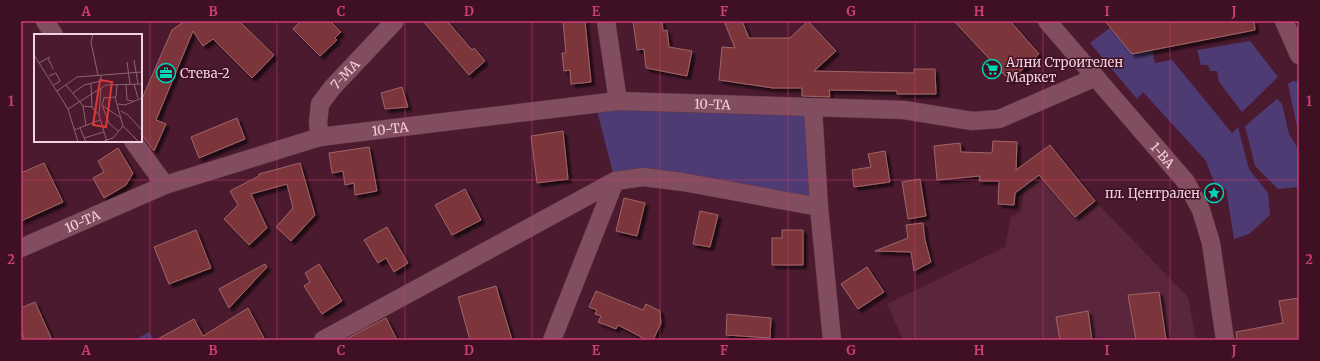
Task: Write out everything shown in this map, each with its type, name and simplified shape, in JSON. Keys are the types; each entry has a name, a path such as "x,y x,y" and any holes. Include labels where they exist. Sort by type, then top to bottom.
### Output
{"street":[{"path":"46,21 53,34"},
{"name":"7-МА","path":"320,137 318,123 320,104 332,88 395,21"},
{"path":"606,21 618,101"},
{"name":"1-ВА","path":"1047,21 1186,182 1201,210 1211,243 1225,340"},
{"path":"1284,21 1299,55"},
{"name":"10-ТА","path":"21,248 165,185 320,137 618,101 904,110 972,121 999,119 1096,77"},
{"path":"813,107 819,207 832,340"},
{"path":"134,142 165,185"},
{"path":"323,340 615,181 643,177 683,182 819,207"},
{"path":"552,340 615,181"}],"shaded area":[{"path":"1111,27 1152,49 1155,63 1172,60 1232,133 1238,127 1249,169 1268,193 1270,215 1249,234 1234,239 1226,189 1217,190 1206,161 1143,92 1137,99 1090,43"},
{"path":"1250,41 1278,77 1242,112 1219,82 1217,71 1210,71 1208,65 1201,65 1197,50"},
{"path":"1293,81 1299,81 1299,136 1288,84"},
{"path":"1277,99 1282,104 1289,134 1297,147 1299,187 1278,189 1255,166 1245,126"},
{"path":"595,103 813,107 819,207 615,181"},
{"path":"1050,145 1095,201 1188,297 1196,340 903,340 887,304 1005,247 1011,217 1021,211 1027,162"},
{"path":"149,332 153,340 135,340"}],"building":[{"path":"185,21 239,21 274,55 252,78 213,39 203,46 193,31 156,120 166,124 154,151 142,135 142,99 172,30"},
{"path":"301,21 330,21 341,32 335,38 337,40 320,56 293,29"},
{"path":"423,21 447,21 472,50 474,48 485,61 469,75"},
{"path":"563,21 585,21 591,82 571,84 570,70 564,71 562,53 566,53"},
{"path":"633,21 662,21 663,31 667,30 669,47 692,51 687,76 646,68 644,49 637,50"},
{"path":"724,21 742,21 749,38 790,38 808,21 836,51 814,71 914,73 914,69 935,69 936,94 897,94 897,91 829,90 830,97 802,96 802,88 773,88 719,80 722,47 735,48"},
{"path":"954,21 1010,21 1039,54 1010,81"},
{"path":"1105,21 1254,21 1255,30 1132,54"},
{"path":"402,87 408,107 385,109 381,93"},
{"path":"237,118 245,139 199,158 191,137"},
{"path":"563,131 568,179 537,183 531,136"},
{"path":"993,141 1017,142 1016,170 1050,145 1095,201 1075,217 1039,175 1015,193 1014,205 998,204 999,181 979,181 980,176 937,180 934,146 960,143 961,152 992,153"},
{"path":"369,147 377,191 355,195 354,183 345,185 343,171 332,173 329,153"},
{"path":"118,148 133,173 126,185 104,198 93,178 104,172 98,161"},
{"path":"885,151 890,182 854,187 852,170 871,167 868,154"},
{"path":"44,163 63,202 21,221 21,173"},
{"path":"300,163 315,215 291,241 276,227 293,208 287,184 251,194 267,228 249,245 224,219 238,205 230,191 259,176 259,174"},
{"path":"920,179 926,216 908,219 902,182"},
{"path":"465,189 481,220 452,235 435,205"},
{"path":"624,198 645,203 637,236 616,231"},
{"path":"700,211 718,215 710,247 693,244"},
{"path":"923,223 925,240 931,262 914,271 911,252 875,251 908,238 906,225"},
{"path":"387,227 408,263 394,272 386,258 378,263 364,240"},
{"path":"196,230 211,268 169,284 154,247"},
{"path":"782,230 803,230 803,265 772,265 772,238 782,238"},
{"path":"265,264 267,267 229,308 219,289"},
{"path":"319,264 342,301 322,314 304,286 310,282 305,273"},
{"path":"867,267 884,292 858,309 841,284"},
{"path":"496,286 512,340 470,340 458,297"},
{"path":"596,291 643,310 646,304 660,311 661,323 653,340 647,340 618,325 616,329 598,322 601,316 595,314 597,310 589,307"},
{"path":"1159,292 1166,340 1136,340 1128,295"},
{"path":"1299,298 1299,340 1237,340 1236,332 1283,323 1279,301"},
{"path":"35,302 52,340 25,340 21,331 21,308"},
{"path":"248,308 265,340 156,340 194,319 203,336"},
{"path":"1088,311 1092,340 1060,340 1056,317"},
{"path":"727,314 771,318 770,338 726,335"},
{"path":"386,318 397,340 345,340 365,329"}],"place":[{"name":"Ални Строителен Маркет","path":"992,69"},
{"name":"Стева-2","path":"166,73"},
{"name":"пл. Централен","path":"1214,193"}]}
